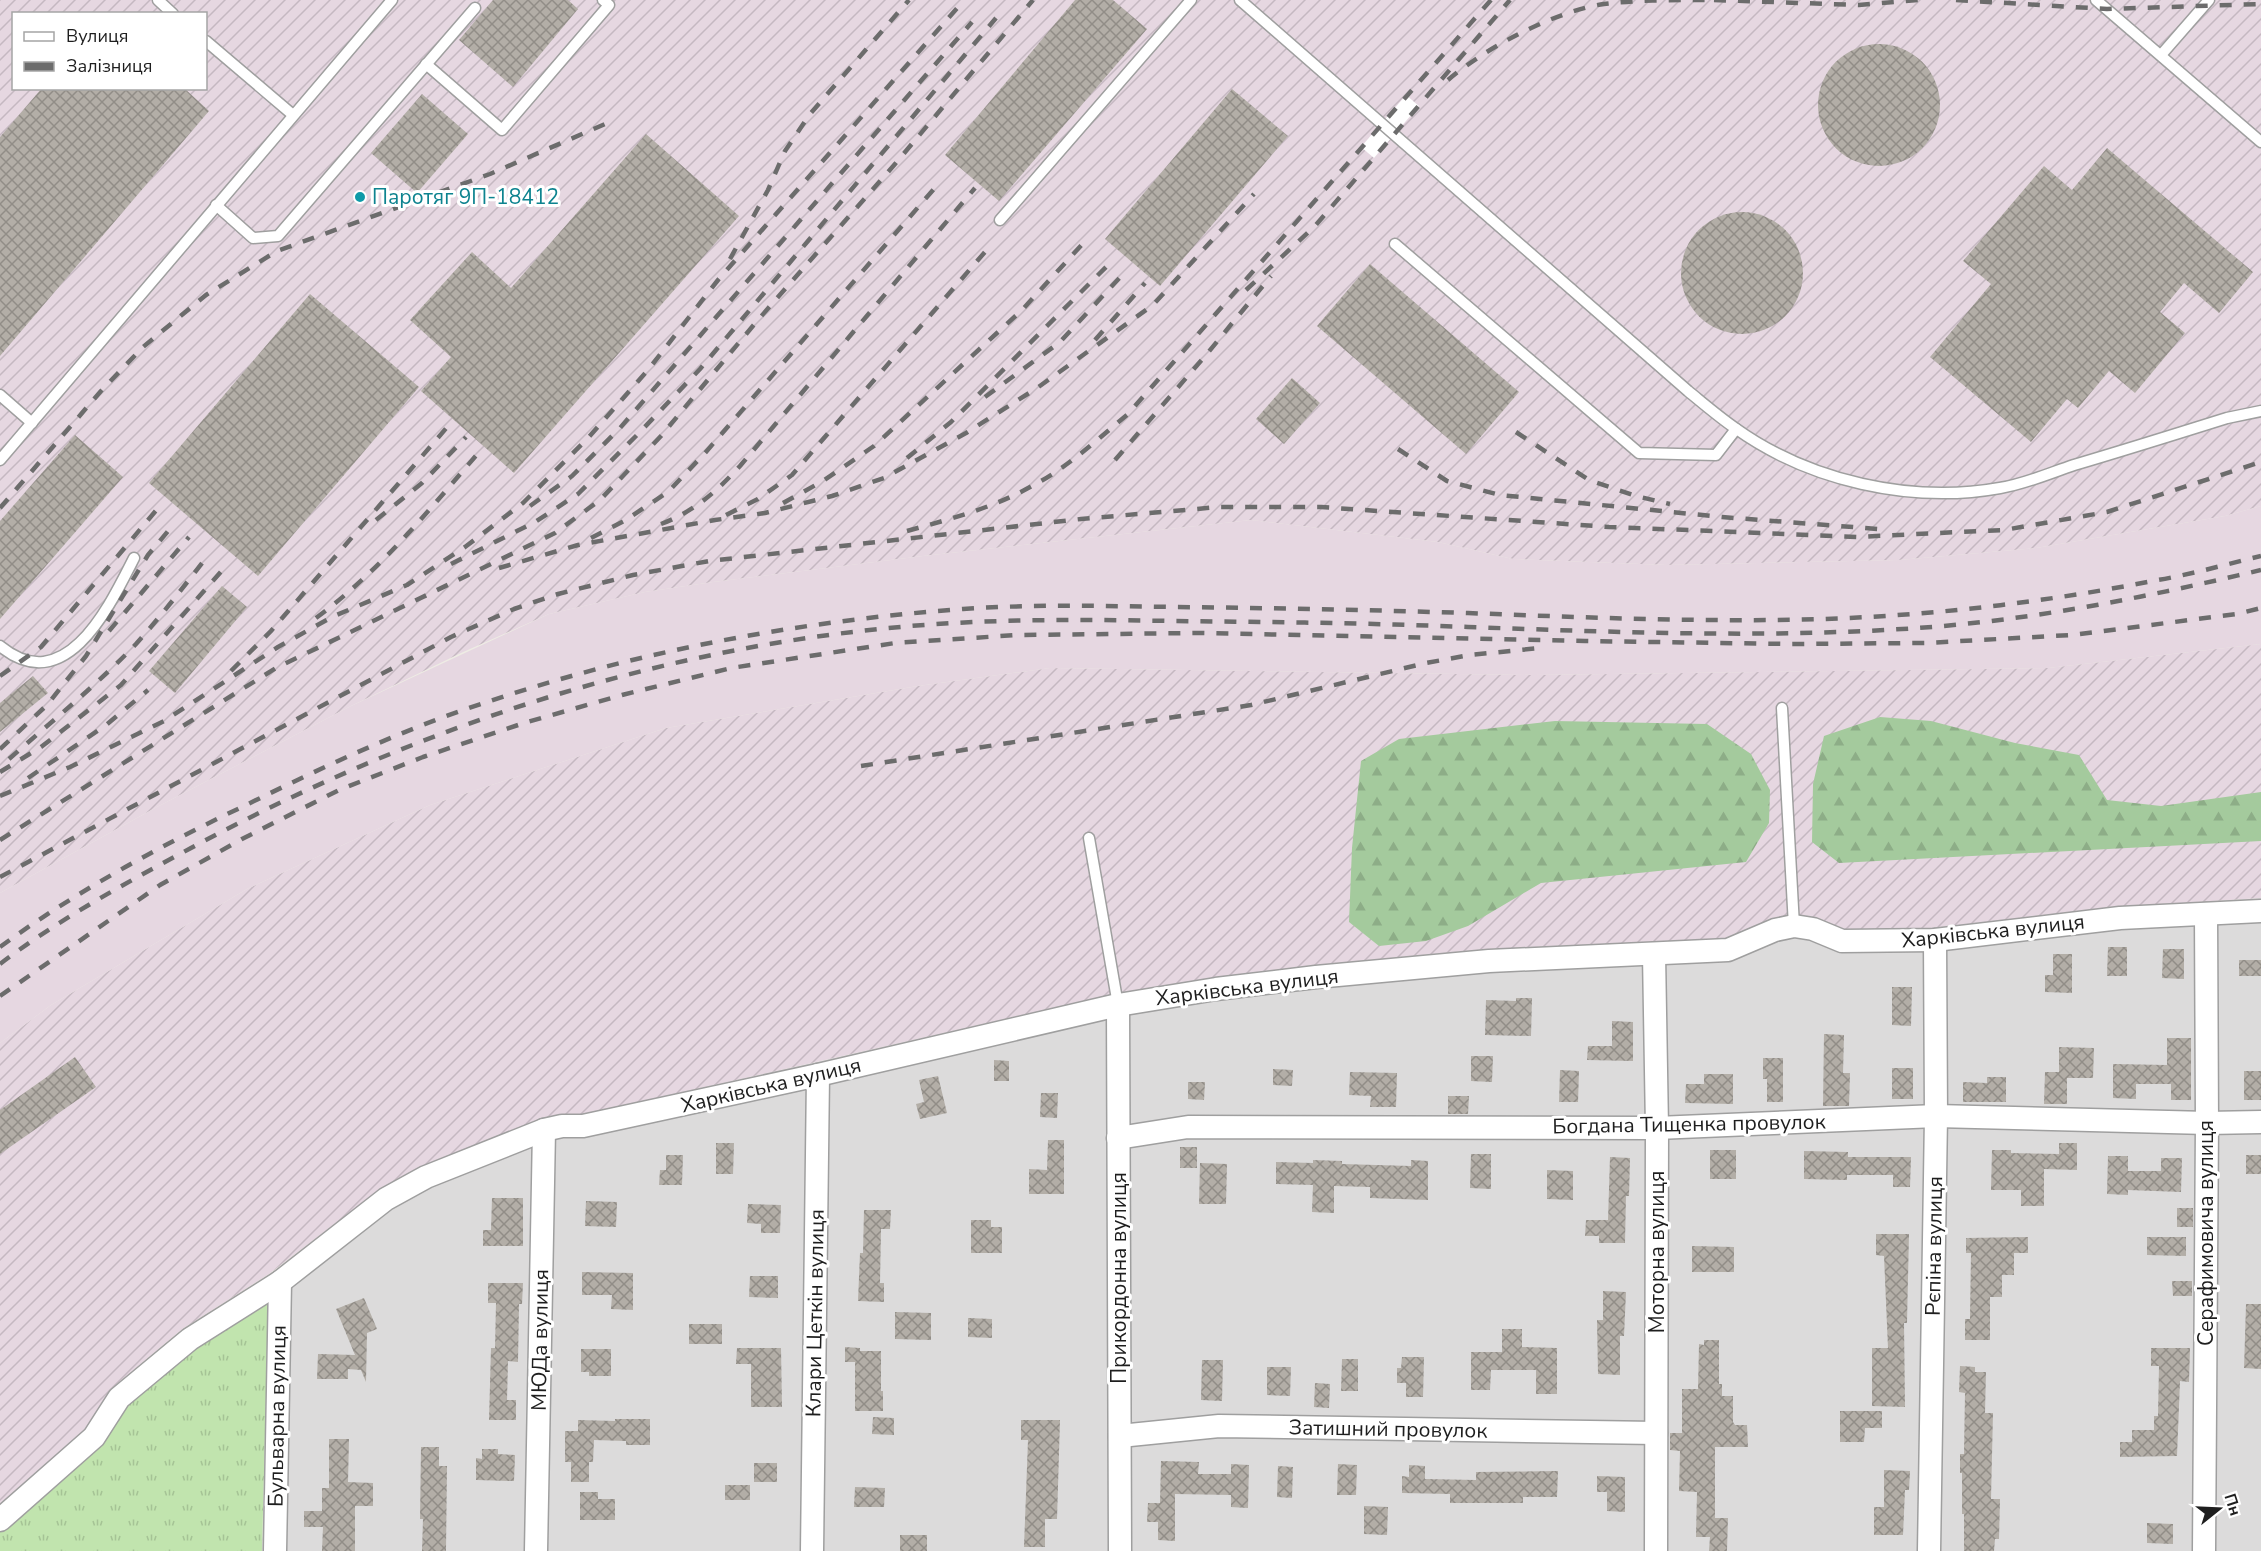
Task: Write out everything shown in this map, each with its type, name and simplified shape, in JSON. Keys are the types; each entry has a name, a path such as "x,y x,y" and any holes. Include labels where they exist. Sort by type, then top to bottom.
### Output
{"street":[{"name":"Харківська вулиця","path":"0,1520 94,1437 118,1398 190,1338 280,1282 386,1199 426,1177 543,1130 562,1126 583,1126 1118,1005 1216,989 1489,961 1728,950 1775,930 1794,926 1814,929 1842,941 1935,940 2120,918 2261,911"},
{"name":"Серафимовича вулиця","path":"2204,1551 2206,915"},
{"name":"Рєпіна вулиця","path":"1929,1551 1936,1116 1935,940"},
{"name":"Моторна вулиця","path":"1654,954 1657,1128 1656,1551"},
{"name":"Прикордонна вулиця","path":"1118,1005 1120,1551"},
{"name":"Клари Цеткін вулиця","path":"812,1551 818,1074"},
{"name":"Богдана Тищенка провулок","path":"1118,1138 1188,1127 1657,1128 1936,1116 2207,1123 2261,1122"},
{"name":"МЮДа вулиця","path":"536,1551 543,1130"},
{"name":"Бульварна вулиця","path":"275,1551 280,1282"},
{"name":"Затишний провулок","path":"1120,1436 1219,1426 1656,1433"}],"lane":[{"path":"158,0 171,12"},
{"path":"0,460 392,0"},
{"path":"426,64 502,130 609,5 603,0"},
{"path":"1000,220 1191,0"},
{"path":"1240,0 1688,392 1736,429 1782,455 1827,474 1871,488 1950,493 2001,488 2227,418 2261,411"},
{"path":"2096,0 2261,142"},
{"path":"2161,55 2210,0"},
{"path":"216,205 253,237 278,236 475,8"},
{"path":"207,42 293,115"},
{"path":"1395,244 1639,453 1716,455 1736,429"},
{"path":"0,395 32,423"},
{"path":"0,646 9,654 23,660 38,662 58,659 70,653 95,626 134,558"},
{"path":"1782,708 1794,926"},
{"path":"1089,838 1118,1005"}],"shaded area":[{"path":"0,0 2261,0 2261,506 2225,516 2036,548 1899,560 1667,565 1513,559 1438,542 1251,520 713,582 645,592 549,614 351,706 157,807 0,893"},
{"path":"2261,506 2261,644 2048,668 1534,675 1050,668 918,686 666,728 430,805 247,889 51,1005 0,1043 0,893 157,807 351,706 549,614 645,592 713,582 1251,520 1438,542 1513,559 1667,565 1899,560 2036,548 2225,516"},
{"path":"2261,644 2261,898 2119,907 1934,929 1844,930 1817,918 1793,914 1772,919 1726,939 1488,949 1315,965 1116,994 582,1115 561,1115 540,1119 421,1167 379,1190 269,1274 183,1329 110,1390 85,1430 0,1504 0,1043 51,1005 247,889 430,805 666,728 918,686 1050,668 1534,675 2048,668"},
{"path":"2261,898 2261,1551 262,1551 269,1275 379,1190 421,1167 540,1119 561,1115 582,1115 1116,994 1315,965 1488,949 1726,939 1772,919 1793,914 1817,918 1844,930 1934,929 2119,907"}],"green space":[{"path":"1880,717 1931,721 2015,743 2079,755 2107,800 2161,806 2261,792 2261,841 1839,863 1812,842 1813,784 1824,736"},
{"path":"1555,721 1707,724 1751,754 1770,790 1769,823 1746,862 1541,883 1468,926 1426,941 1379,946 1349,922 1352,848 1361,761 1399,739"},
{"path":"269,1275 262,1551 0,1551 0,1504 85,1430 110,1390 183,1329"}],"pier":[{"path":"1406,95 1419,106 1374,158 1361,147"}],"building":[{"path":"493,0 568,0 578,9 513,87 459,40"},
{"path":"1075,0 1113,0 1147,29 999,201 945,155"},
{"path":"1879,44 1902,48 1922,62 1936,82 1940,105 1936,128 1922,148 1902,162 1879,166 1856,162 1836,148 1822,128 1818,105 1822,82 1836,62 1856,48"},
{"path":"1232,89 1288,136 1160,286 1105,239"},
{"path":"40,90 186,90 209,111 0,356 0,137"},
{"path":"422,94 468,134 417,193 371,153"},
{"path":"646,134 739,216 514,473 421,391 451,357 410,320 472,252 511,288"},
{"path":"2107,148 2253,272 2219,313 2184,283 2160,312 2185,333 2135,393 2109,371 2078,408 2067,399 2031,442 1930,357 1991,284 1963,261 2044,166 2072,190"},
{"path":"1742,212 1765,217 1776,222 1785,230 1793,239 1798,250 1803,273 1798,296 1793,307 1785,316 1776,324 1765,329 1742,334 1719,329 1708,324 1699,316 1691,307 1686,296 1681,273 1686,250 1691,239 1699,230 1708,222 1719,217"},
{"path":"1370,264 1519,392 1466,454 1317,326"},
{"path":"310,294 419,387 258,576 149,483"},
{"path":"1292,378 1320,403 1284,444 1256,419"},
{"path":"75,435 123,477 0,619 0,521"},
{"path":"222,586 247,607 175,693 149,671"},
{"path":"33,676 48,693 0,732 0,703"},
{"path":"2108,947 2127,947 2127,976 2107,976"},
{"path":"2163,949 2184,949 2184,979 2162,978"},
{"path":"2053,954 2072,954 2072,993 2045,992 2045,975 2053,975"},
{"path":"2239,960 2261,960 2261,976 2239,976"},
{"path":"1892,987 1912,987 1911,1026 1892,1025"},
{"path":"1516,998 1532,998 1531,1036 1485,1035 1486,1000 1516,1001"},
{"path":"1612,1021 1633,1022 1633,1061 1587,1060 1588,1046 1612,1046"},
{"path":"1824,1034 1844,1035 1843,1073 1850,1073 1849,1106 1823,1106"},
{"path":"2167,1038 2191,1038 2191,1100 2171,1100 2171,1084 2136,1084 2136,1099 2113,1098 2113,1064 2167,1065"},
{"path":"2059,1047 2094,1048 2093,1078 2067,1078 2067,1104 2044,1104 2045,1072 2059,1072"},
{"path":"1471,1056 1493,1056 1492,1082 1471,1081"},
{"path":"75,1057 96,1087 0,1154 0,1110"},
{"path":"1763,1058 1783,1058 1783,1102 1767,1102 1767,1079 1763,1079"},
{"path":"994,1060 1009,1061 1009,1081 994,1081"},
{"path":"1892,1068 1913,1068 1913,1099 1892,1099"},
{"path":"1273,1069 1293,1070 1292,1086 1273,1085"},
{"path":"1560,1070 1579,1071 1578,1102 1559,1102"},
{"path":"2244,1071 2261,1071 2261,1100 2244,1100"},
{"path":"1350,1072 1397,1073 1396,1107 1370,1107 1371,1096 1349,1095"},
{"path":"1704,1074 1733,1074 1733,1104 1685,1103 1686,1084 1704,1084"},
{"path":"938,1076 947,1113 920,1119 916,1104 924,1102 919,1080"},
{"path":"1987,1077 2006,1077 2006,1102 1963,1102 1963,1082 1987,1083"},
{"path":"1188,1082 1205,1082 1204,1100 1188,1099"},
{"path":"1041,1093 1058,1093 1057,1118 1040,1117"},
{"path":"1448,1096 1469,1096 1468,1114 1448,1114"},
{"path":"1048,1140 1064,1140 1064,1194 1029,1194 1029,1169 1047,1170"},
{"path":"716,1143 734,1143 733,1174 716,1174"},
{"path":"2059,1143 2077,1143 2077,1170 2044,1169 2044,1206 2021,1206 2021,1190 1991,1190 1992,1150 2011,1150 2011,1153 2059,1154"},
{"path":"1180,1147 1197,1147 1197,1168 1180,1168"},
{"path":"1710,1150 1736,1150 1736,1179 1710,1179"},
{"path":"1804,1151 1848,1152 1848,1157 1911,1157 1910,1187 1893,1187 1893,1175 1847,1175 1847,1180 1804,1179"},
{"path":"1471,1154 1491,1154 1491,1189 1470,1188"},
{"path":"666,1155 683,1155 682,1185 659,1185 660,1170 666,1170"},
{"path":"2246,1155 2261,1155 2261,1174 2246,1174"},
{"path":"2108,1156 2128,1156 2128,1171 2161,1171 2161,1158 2182,1158 2181,1192 2128,1190 2128,1195 2107,1194"},
{"path":"1610,1157 1630,1158 1625,1243 1599,1243 1599,1236 1585,1236 1586,1220 1608,1220"},
{"path":"1313,1160 1342,1161 1342,1164 1411,1166 1411,1160 1428,1161 1428,1200 1370,1198 1370,1187 1334,1186 1334,1213 1312,1212 1313,1185 1276,1184 1276,1162 1313,1163"},
{"path":"1200,1163 1227,1164 1226,1204 1199,1204"},
{"path":"1547,1170 1573,1171 1573,1200 1547,1199"},
{"path":"492,1198 523,1198 523,1246 483,1246 483,1230 491,1230"},
{"path":"586,1201 617,1202 616,1227 585,1226"},
{"path":"748,1204 781,1205 780,1233 761,1233 761,1224 747,1223"},
{"path":"2177,1208 2193,1208 2193,1227 2177,1227"},
{"path":"864,1210 891,1210 890,1229 881,1229 880,1283 884,1283 884,1302 858,1301 860,1253 863,1253"},
{"path":"971,1220 991,1220 991,1227 1002,1227 1002,1253 971,1253"},
{"path":"1876,1234 1909,1234 1907,1323 1904,1323 1905,1407 1872,1406 1872,1348 1888,1348 1884,1256 1876,1255"},
{"path":"2028,1237 2028,1253 2014,1253 2014,1275 2002,1275 2002,1297 1990,1297 1990,1340 1965,1340 1965,1319 1970,1319 1971,1253 1966,1253 1966,1238"},
{"path":"2147,1237 2186,1237 2186,1256 2147,1255"},
{"path":"1692,1246 1734,1247 1734,1272 1692,1272"},
{"path":"582,1272 633,1273 633,1310 611,1309 612,1295 582,1295"},
{"path":"750,1276 778,1276 778,1298 749,1297"},
{"path":"2172,1281 2192,1281 2192,1296 2173,1296"},
{"path":"488,1283 523,1283 522,1304 519,1304 518,1362 508,1361 507,1400 516,1400 516,1420 489,1420 491,1348 495,1348 496,1303 488,1303"},
{"path":"1603,1291 1626,1292 1624,1336 1620,1336 1620,1375 1598,1374 1597,1320 1603,1320"},
{"path":"364,1298 377,1329 367,1333 366,1382 361,1370 348,1369 348,1379 317,1379 318,1354 355,1355 336,1309"},
{"path":"2246,1304 2261,1304 2261,1369 2244,1368"},
{"path":"895,1312 931,1313 931,1340 895,1339"},
{"path":"968,1318 992,1319 992,1338 968,1337"},
{"path":"689,1324 722,1324 722,1344 689,1344"},
{"path":"1502,1329 1522,1329 1522,1347 1557,1348 1557,1394 1536,1394 1536,1370 1491,1370 1490,1390 1471,1390 1471,1352 1502,1352"},
{"path":"1704,1340 1719,1340 1719,1384 1722,1384 1722,1396 1733,1396 1735,1425 1747,1425 1748,1447 1715,1447 1715,1518 1728,1518 1727,1551 1709,1551 1710,1537 1696,1537 1697,1492 1679,1491 1680,1451 1670,1450 1670,1433 1682,1433 1682,1389 1698,1389 1699,1344 1704,1345"},
{"path":"845,1347 860,1348 860,1351 881,1351 883,1411 855,1411 855,1362 845,1362"},
{"path":"737,1348 781,1348 782,1407 751,1407 751,1364 736,1364"},
{"path":"2151,1348 2190,1348 2189,1382 2180,1381 2177,1456 2120,1457 2120,1442 2132,1442 2132,1430 2154,1430 2154,1416 2158,1416 2159,1366 2151,1366"},
{"path":"581,1349 611,1349 611,1376 589,1376 589,1372 581,1372"},
{"path":"1402,1357 1424,1357 1423,1397 1406,1397 1406,1383 1397,1383 1397,1368 1401,1368"},
{"path":"1342,1359 1358,1359 1358,1391 1341,1391"},
{"path":"1202,1360 1223,1360 1222,1401 1201,1400"},
{"path":"1960,1366 1975,1367 1975,1372 1986,1372 1985,1413 1993,1413 1991,1499 2000,1499 1999,1539 1995,1539 1994,1551 1964,1551 1960,1454 1964,1454 1965,1393 1959,1392"},
{"path":"1267,1367 1291,1367 1290,1396 1267,1395"},
{"path":"1315,1383 1330,1384 1329,1408 1314,1407"},
{"path":"1840,1411 1882,1411 1882,1428 1865,1428 1864,1442 1840,1442"},
{"path":"873,1417 894,1418 894,1435 872,1434"},
{"path":"615,1419 650,1419 650,1445 626,1445 626,1441 594,1440 593,1462 589,1462 589,1482 571,1482 571,1462 565,1462 565,1431 578,1431 578,1420 615,1421"},
{"path":"1021,1420 1060,1420 1057,1519 1045,1519 1045,1547 1024,1547 1028,1440 1021,1440"},
{"path":"329,1439 349,1439 348,1482 373,1483 373,1506 355,1506 355,1551 322,1551 323,1527 304,1527 304,1511 322,1511 322,1488 329,1488"},
{"path":"421,1447 439,1447 439,1466 447,1466 446,1551 422,1551"},
{"path":"482,1449 498,1449 498,1454 515,1455 514,1481 476,1480 476,1458 482,1459"},
{"path":"1161,1461 1199,1462 1198,1474 1231,1474 1231,1464 1249,1465 1248,1508 1231,1507 1231,1495 1175,1494 1175,1541 1158,1540 1158,1522 1147,1522 1148,1503 1160,1503"},
{"path":"754,1463 777,1463 777,1482 754,1482"},
{"path":"1338,1464 1357,1465 1356,1495 1337,1495"},
{"path":"1409,1465 1425,1466 1425,1479 1476,1480 1476,1472 1558,1471 1557,1497 1523,1497 1523,1503 1450,1503 1450,1494 1402,1493 1402,1476 1409,1477"},
{"path":"1278,1466 1293,1467 1292,1498 1277,1497"},
{"path":"1884,1470 1910,1471 1909,1490 1905,1490 1903,1535 1874,1535 1874,1507 1884,1507"},
{"path":"1597,1476 1625,1477 1625,1512 1607,1511 1607,1492 1597,1492"},
{"path":"725,1485 750,1485 750,1500 725,1500"},
{"path":"855,1487 885,1488 884,1507 854,1507"},
{"path":"580,1492 598,1492 598,1499 615,1499 615,1520 580,1520"},
{"path":"1364,1506 1388,1507 1387,1535 1364,1534"},
{"path":"2147,1523 2173,1524 2173,1544 2147,1543"},
{"path":"900,1535 927,1535 927,1551 900,1551"}],"railway":[{"path":"730,259 768,190 785,151 810,114 909,0"},
{"path":"0,840 276,668 555,533 600,500 661,436 1033,0"},
{"path":"907,531 987,507 1017,494 1070,462 1128,414 1491,0"},
{"path":"1246,290 1315,226 1510,0"},
{"path":"1448,80 1501,44 1564,14 1604,4 1654,0 1705,0"},
{"path":"1714,0 1859,5 1919,0"},
{"path":"1956,0 2107,9 2261,4"},
{"path":"0,796 70,767 164,721 278,647 332,617 407,585 465,547 523,503 589,437 648,370 718,280 959,6"},
{"path":"451,564 535,522 578,494 640,432 700,369 996,18"},
{"path":"530,506 572,476 620,428 972,22"},
{"path":"0,508 101,391 143,347 206,295 277,251 490,174 612,121"},
{"path":"591,538 624,521 668,492 705,453 940,182"},
{"path":"661,524 704,500 740,466 975,188"},
{"path":"499,568 578,545 765,513 832,496 884,478 966,433 1037,388 1153,305 1254,194"},
{"path":"783,503 823,481 874,446 1022,310 1088,238"},
{"path":"726,515 758,499 792,475 991,245"},
{"path":"907,458 951,422 1114,259"},
{"path":"985,397 1060,342 1125,272"},
{"path":"1115,460 1271,276"},
{"path":"1095,340 1145,283"},
{"path":"231,671 271,631 449,425"},
{"path":"1516,432 1589,480 1636,496 1670,504"},
{"path":"376,520 422,483 466,437"},
{"path":"1398,449 1447,481 1500,495 1722,517 1878,529"},
{"path":"316,618 383,560 480,451"},
{"path":"0,877 451,637 514,609 558,594 633,575 709,561 1081,519 1219,507 1321,507 1609,527 1857,537 2004,530 2107,512 2261,462"},
{"path":"0,676 41,647 159,507"},
{"path":"0,749 47,705 86,656 148,555 174,524"},
{"path":"109,631 189,537"},
{"path":"9,759 136,644 209,554"},
{"path":"0,947 58,907 150,854 212,821 390,738 481,704 599,668 780,630 902,614 990,607 1043,606 1322,609 1697,620 1870,617 1967,609 2063,597 2171,578 2261,556"},
{"path":"0,772 41,747 121,685 225,567"},
{"path":"0,964 69,917 191,848 283,801 377,760 472,723 570,691 669,665 769,644 871,630 974,622 1049,620 1358,624 1685,633 1848,632 1948,626 2038,615 2128,599 2261,570"},
{"path":"0,996 160,885 242,839 339,790 423,757 524,723 622,695 731,668 895,643 1017,635 1201,633 1792,644 1925,643 2072,635 2237,614 2261,608"},
{"path":"861,766 1251,705 1426,663 1470,655 1540,648"},
{"path":"28,778 106,725 148,690"}],"place":[{"name":"Паротяг 9П-18412","path":"360,197"}]}
